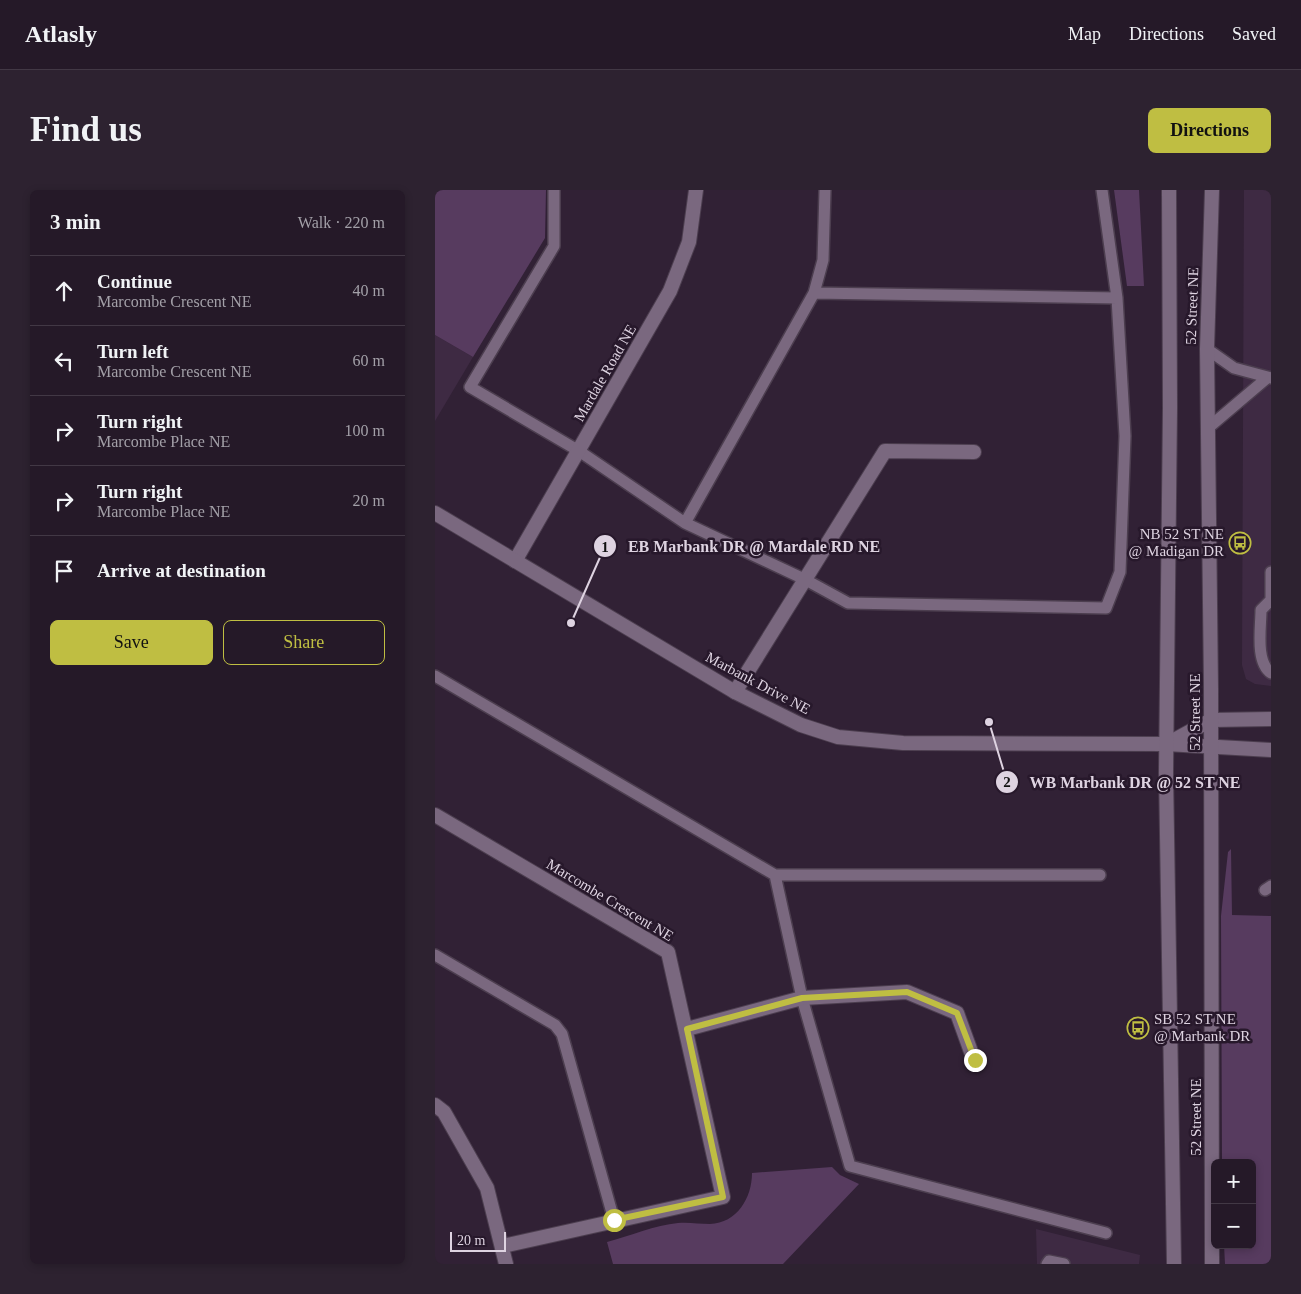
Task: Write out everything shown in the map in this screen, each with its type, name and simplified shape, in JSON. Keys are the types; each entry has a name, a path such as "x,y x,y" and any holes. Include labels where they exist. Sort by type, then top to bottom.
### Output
{"street":[{"name":"Mardale Road NE","path":"515,561 670,291 689,242 696,190"},
{"name":"52 Street NE","path":"1169,190 1170,408 1166,744 1174,1264"},
{"name":"52 Street NE","path":"1212,190 1207,349 1211,720 1212,1264"},
{"path":"735,692 885,451 974,452"},
{"name":"Marbank Drive NE","path":"435,513 735,692 801,725 838,737 903,743 1166,744 1271,750"},
{"path":"1166,744 1211,720 1271,719"},
{"name":"Marcombe Crescent NE","path":"435,815 668,952 687,1029 723,1197 503,1246"},
{"path":"687,1029 802,998 907,992 957,1013 975,1060"},
{"path":"435,1105 444,1112 487,1188 506,1264"}],"lane":[{"path":"554,190 554,246 470,387 579,450 685,523 804,579 848,603 1106,608 1120,572 1125,436 1117,298 1102,190"},
{"path":"685,523 814,293 823,260 825,190"},
{"path":"814,293 1117,298"},
{"path":"1207,349 1234,368 1269,378"},
{"path":"1208,428 1269,378"},
{"path":"1271,574 1271,601 1261,610 1262,659 1266,669 1271,673"},
{"path":"435,676 775,875 1100,875"},
{"path":"775,875 802,998 850,1166 1106,1233"},
{"path":"435,955 555,1025 561,1034 614,1220"},
{"path":"1047,1264 1049,1261 1064,1264"}],"shaded area":[{"path":"435,190 546,190 545,238 473,357 435,335"},
{"path":"1114,190 1139,190 1144,286 1127,286"},
{"path":"1244,190 1271,190 1271,686 1255,684 1246,679 1242,665"},
{"path":"435,335 473,357 435,421"},
{"path":"1231,849 1232,915 1271,916 1271,1264 1225,1264 1224,1249 1256,1249 1256,1159 1222,1159 1221,916 1228,852"},
{"path":"832,1167 840,1175 859,1184 783,1264 613,1264 607,1242 669,1224 710,1224 720,1223 728,1219 735,1214 746,1200 752,1173"},
{"path":"1036,1229 1140,1255 1139,1264 1037,1264"}],"place":[{"name":"NB 52 ST NE @ Madigan DR","path":"1240,543"},
{"name":"EB Marbank DR @ Mardale RD NE","path":"571,623"},
{"name":"WB Marbank DR @ 52 ST NE","path":"989,722"},
{"name":"SB 52 ST NE @ Marbank DR","path":"1138,1028"}],"route":[{"path":"614,1220 723,1197 687,1029 802,998 907,992 957,1013 975,1060"}]}
